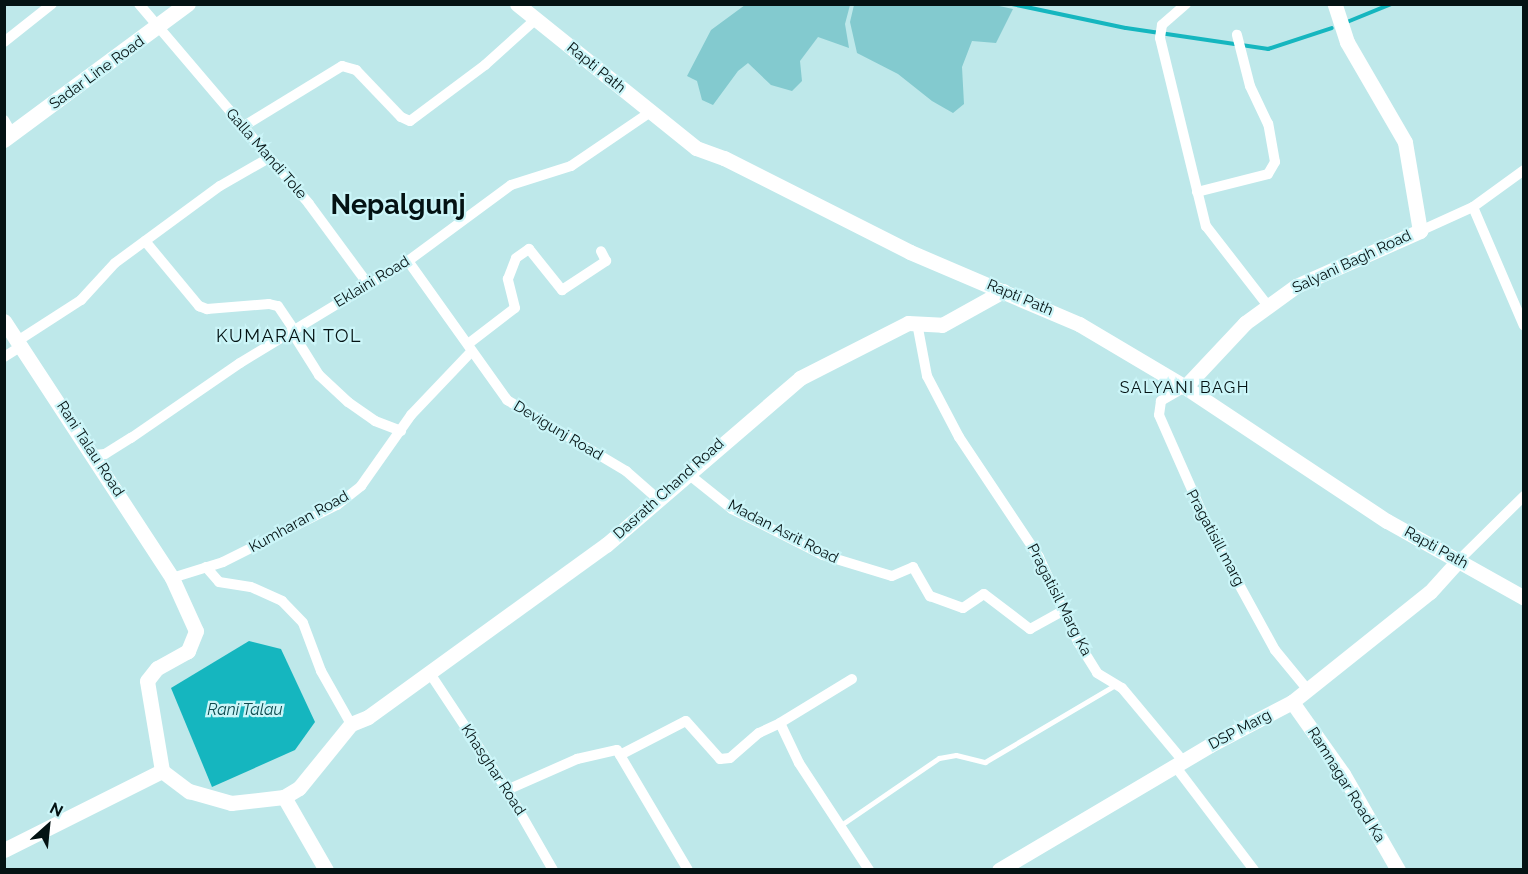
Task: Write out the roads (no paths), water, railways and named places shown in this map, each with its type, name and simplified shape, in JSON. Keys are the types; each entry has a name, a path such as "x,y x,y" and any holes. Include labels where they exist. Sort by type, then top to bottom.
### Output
{"main road":[{"name":"Sadar Line Road","path":"7,131 158,29 188,4"}],"street":[{"path":"4,42 52,4"},
{"name":"Galla Mandi Tole","path":"139,4 158,29 244,126 267,159 309,204 368,284"},
{"path":"1186,4 1175,9 1162,25 1160,38 1206,226 1268,306"},
{"name":"Salyani Bagh Road","path":"1185,387 1234,333 1296,286 1420,231 1405,142 1347,42 1335,4"},
{"path":"244,126 342,66 356,70 401,117 410,121 485,65 528,10"},
{"name":"Rapti Path","path":"528,10 649,113 696,148 724,158 910,252 1079,324 1185,387 1377,515 1524,598"},
{"path":"1197,192 1268,174 1275,162 1268,124 1239,51 1237,35"},
{"name":"Eklaini Road","path":"95,455 105,454 131,438 240,363 408,261 511,185 571,166 649,113"},
{"path":"4,357 21,342 81,300 115,263 220,186 267,159"},
{"path":"1420,231 1473,207 1524,171"},
{"path":"1473,207 1524,326"},
{"path":"145,241 199,306 207,309 278,306 319,375 348,402 375,421 401,431"},
{"name":"Kumharan Road","path":"172,578 223,562 337,505 361,486 411,415 470,348 515,308 508,279 516,258 529,249 562,290 606,261 601,251"},
{"name":"Devigunj Road","path":"408,261 507,400 626,471 659,500"},
{"name":"Dasrath Chand Road","path":"284,797 313,773 337,736 351,724 368,717 606,545 800,378 908,323 942,325 1003,291"},
{"name":"Rani Talau Road","path":"4,321 21,342 95,455 172,578 196,631 188,651 157,668 147,681 162,771"},
{"name":"Pragatisil Marg Ka","path":"917,323 927,376 959,437 1039,557 1062,611 1097,673 1122,688 1179,763 1254,870"},
{"name":"Pragatisill marg","path":"1185,387 1161,401 1163,424 1190,492 1275,650 1307,689"},
{"name":"Madan Asrit Road","path":"687,473 732,508 823,555 892,576 913,567 930,596 963,608 984,594 1030,629 1062,611"},
{"path":"1458,561 1524,496"},
{"name":"DSP Marg","path":"999,870 1179,763 1292,702 1430,592 1458,561"},
{"path":"206,567 219,582 251,587 282,601 303,623 321,672 351,724"},
{"name":"Khasghar Road","path":"429,672 507,790 554,870"},
{"path":"620,755 686,721 720,759 730,758 759,733 852,680"},
{"name":"Ramnagar Road Ka","path":"1292,702 1343,774 1398,870"},
{"path":"780,723 799,763 869,870"},
{"path":"507,790 577,759 617,750 688,870"},
{"path":"4,850 162,771 189,791 231,803 284,797 326,870"}],"lane":[{"path":"841,825 939,758 956,755 985,762 1115,685"}],"water":[{"name":"Rani Talau","path":"249,641 281,649 315,722 295,750 212,787 171,688"}],"waterway":[{"path":"1012,4 1126,28 1268,49 1332,28"},
{"path":"1347,22 1391,4"}],"district":[{"name":"Nepalgunj","path":"398,205"},
{"name":"KUMARAN TOL","path":"289,336"},
{"name":"SALYANI BAGH","path":"1185,388"}]}
